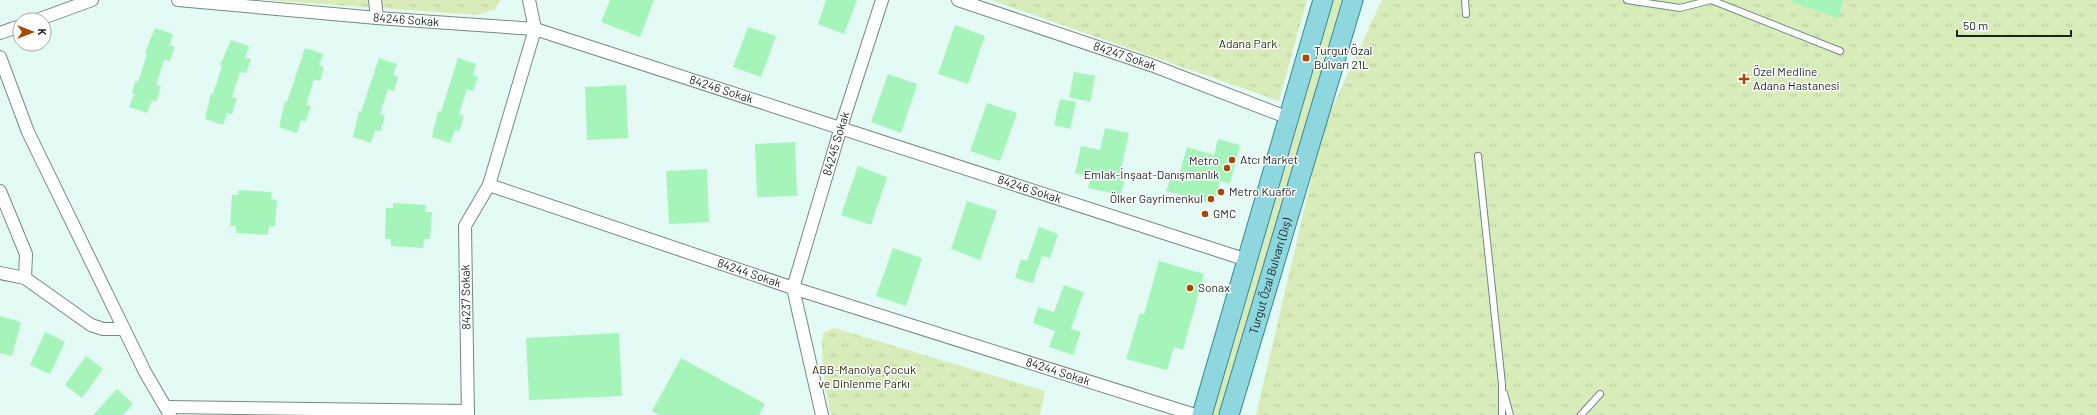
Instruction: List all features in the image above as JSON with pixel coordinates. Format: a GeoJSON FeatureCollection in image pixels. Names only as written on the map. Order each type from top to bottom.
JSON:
{"type":"FeatureCollection","features":[{"type":"Feature","properties":{"kind":"main road"},"geometry":{"type":"LineString","coordinates":[[1202,415],[1323,0]]}},
{"type":"Feature","properties":{"kind":"main road","name":"Turgut Özal Bulvarı (Dış)"},"geometry":{"type":"LineString","coordinates":[[1230,415],[1353,0]]}},
{"type":"Feature","properties":{"kind":"street"},"geometry":{"type":"LineString","coordinates":[[52,15],[92,0]]}},
{"type":"Feature","properties":{"kind":"street","name":"84246 Sokak"},"geometry":{"type":"LineString","coordinates":[[178,0],[377,18],[535,30],[841,127],[1247,260]]}},
{"type":"Feature","properties":{"kind":"street"},"geometry":{"type":"LineString","coordinates":[[375,0],[377,18]]}},
{"type":"Feature","properties":{"kind":"street"},"geometry":{"type":"LineString","coordinates":[[489,185],[535,30],[529,0]]}},
{"type":"Feature","properties":{"kind":"street","name":"84245 Sokak"},"geometry":{"type":"LineString","coordinates":[[793,288],[841,127],[882,0]]}},
{"type":"Feature","properties":{"kind":"street","name":"84247 Sokak"},"geometry":{"type":"LineString","coordinates":[[958,0],[1152,65],[1289,118]]}},
{"type":"Feature","properties":{"kind":"street"},"geometry":{"type":"LineString","coordinates":[[0,34],[12,29]]}},
{"type":"Feature","properties":{"kind":"street"},"geometry":{"type":"LineString","coordinates":[[0,57],[28,132],[145,372],[168,411],[468,413]]}},
{"type":"Feature","properties":{"kind":"street","name":"84244 Sokak"},"geometry":{"type":"LineString","coordinates":[[489,185],[793,288],[1195,415]]}},
{"type":"Feature","properties":{"kind":"street","name":"84237 Sokak"},"geometry":{"type":"LineString","coordinates":[[468,413],[465,226],[489,185]]}},
{"type":"Feature","properties":{"kind":"street"},"geometry":{"type":"LineString","coordinates":[[0,191],[26,254],[25,278]]}},
{"type":"Feature","properties":{"kind":"street"},"geometry":{"type":"LineString","coordinates":[[0,273],[25,278],[91,325],[103,329],[124,329]]}},
{"type":"Feature","properties":{"kind":"street"},"geometry":{"type":"LineString","coordinates":[[793,288],[822,415]]}},
{"type":"Feature","properties":{"kind":"lane"},"geometry":{"type":"LineString","coordinates":[[1465,0],[1466,14]]}},
{"type":"Feature","properties":{"kind":"lane"},"geometry":{"type":"LineString","coordinates":[[1626,0],[1680,8],[1711,0],[1840,51]]}},
{"type":"Feature","properties":{"kind":"lane"},"geometry":{"type":"LineString","coordinates":[[1478,156],[1502,384],[1502,415]]}},
{"type":"Feature","properties":{"kind":"lane"},"geometry":{"type":"LineString","coordinates":[[1502,384],[1510,415]]}},
{"type":"Feature","properties":{"kind":"lane"},"geometry":{"type":"LineString","coordinates":[[1581,415],[1600,394]]}},
{"type":"Feature","properties":{"kind":"green space"},"geometry":{"type":"Polygon","coordinates":[[[266,0],[501,0],[495,9],[478,15],[266,0]]]}},
{"type":"Feature","properties":{"kind":"green space","name":"Adana Park"},"geometry":{"type":"Polygon","coordinates":[[[991,0],[1307,0],[1279,101],[991,0]]]}},
{"type":"Feature","properties":{"kind":"green space"},"geometry":{"type":"Polygon","coordinates":[[[1334,0],[1342,0],[1219,415],[1213,415],[1334,0]]]}},
{"type":"Feature","properties":{"kind":"green space"},"geometry":{"type":"Polygon","coordinates":[[[1382,0],[2097,0],[2097,415],[1256,415],[1324,125],[1382,0]]]}},
{"type":"Feature","properties":{"kind":"green space","name":"ABB-Manolya Çocuk ve Dinlenme Parkı"},"geometry":{"type":"Polygon","coordinates":[[[834,328],[1045,391],[1040,415],[831,415],[824,374],[822,343],[823,333],[834,328]]]}},
{"type":"Feature","properties":{"kind":"building"},"geometry":{"type":"Polygon","coordinates":[[[610,0],[654,0],[640,37],[601,22],[610,0]]]}},
{"type":"Feature","properties":{"kind":"building"},"geometry":{"type":"Polygon","coordinates":[[[826,0],[857,0],[844,34],[818,24],[826,0]]]}},
{"type":"Feature","properties":{"kind":"building"},"geometry":{"type":"Polygon","coordinates":[[[1792,0],[1843,0],[1838,18],[1792,2],[1792,0]]]}},
{"type":"Feature","properties":{"kind":"building"},"geometry":{"type":"Polygon","coordinates":[[[955,25],[985,36],[968,84],[938,74],[955,25]]]}},
{"type":"Feature","properties":{"kind":"building"},"geometry":{"type":"Polygon","coordinates":[[[748,27],[776,36],[761,77],[733,67],[748,27]]]}},
{"type":"Feature","properties":{"kind":"building"},"geometry":{"type":"Polygon","coordinates":[[[155,28],[173,34],[170,45],[175,47],[170,61],[164,60],[156,85],[161,86],[156,102],[152,100],[147,113],[129,107],[134,94],[132,93],[135,81],[138,82],[147,54],[145,53],[155,28]]]}},
{"type":"Feature","properties":{"kind":"building"},"geometry":{"type":"Polygon","coordinates":[[[231,40],[249,46],[245,58],[251,59],[246,73],[240,72],[232,97],[237,98],[232,114],[227,113],[223,125],[205,119],[211,93],[213,94],[222,66],[220,65],[231,40]]]}},
{"type":"Feature","properties":{"kind":"building"},"geometry":{"type":"Polygon","coordinates":[[[305,48],[323,54],[319,65],[324,67],[320,81],[314,79],[306,105],[311,106],[305,122],[301,120],[297,133],[279,127],[285,101],[287,102],[305,48]]]}},
{"type":"Feature","properties":{"kind":"building"},"geometry":{"type":"Polygon","coordinates":[[[379,58],[397,64],[393,75],[398,77],[394,91],[388,89],[380,114],[385,116],[380,132],[375,130],[371,143],[353,137],[359,111],[361,112],[379,58]]]}},
{"type":"Feature","properties":{"kind":"building"},"geometry":{"type":"Polygon","coordinates":[[[458,58],[476,64],[473,75],[478,77],[473,91],[467,89],[459,114],[464,116],[459,132],[455,130],[450,143],[432,137],[438,111],[441,112],[458,58]]]}},
{"type":"Feature","properties":{"kind":"building"},"geometry":{"type":"Polygon","coordinates":[[[1074,72],[1095,76],[1090,102],[1069,97],[1074,72]]]}},
{"type":"Feature","properties":{"kind":"building"},"geometry":{"type":"Polygon","coordinates":[[[888,74],[917,84],[901,133],[871,122],[888,74]]]}},
{"type":"Feature","properties":{"kind":"building"},"geometry":{"type":"Polygon","coordinates":[[[626,85],[628,138],[587,140],[585,87],[626,85]]]}},
{"type":"Feature","properties":{"kind":"building"},"geometry":{"type":"Polygon","coordinates":[[[1060,99],[1076,102],[1070,129],[1054,125],[1060,99]]]}},
{"type":"Feature","properties":{"kind":"building"},"geometry":{"type":"Polygon","coordinates":[[[987,103],[1017,113],[1000,161],[970,151],[987,103]]]}},
{"type":"Feature","properties":{"kind":"building"},"geometry":{"type":"Polygon","coordinates":[[[1105,128],[1129,133],[1121,170],[1126,171],[1121,195],[1088,188],[1091,176],[1075,173],[1081,146],[1100,150],[1105,128]]]}},
{"type":"Feature","properties":{"kind":"building"},"geometry":{"type":"Polygon","coordinates":[[[1218,139],[1240,145],[1230,184],[1220,181],[1214,204],[1166,191],[1171,176],[1178,178],[1187,147],[1214,155],[1218,139]]]}},
{"type":"Feature","properties":{"kind":"building"},"geometry":{"type":"Polygon","coordinates":[[[795,142],[797,196],[757,197],[755,144],[795,142]]]}},
{"type":"Feature","properties":{"kind":"building"},"geometry":{"type":"Polygon","coordinates":[[[858,166],[887,177],[871,225],[841,215],[858,166]]]}},
{"type":"Feature","properties":{"kind":"building"},"geometry":{"type":"Polygon","coordinates":[[[707,169],[709,222],[669,224],[666,171],[707,169]]]}},
{"type":"Feature","properties":{"kind":"building"},"geometry":{"type":"Polygon","coordinates":[[[239,190],[271,192],[271,199],[277,200],[275,226],[269,226],[268,235],[236,233],[236,226],[230,226],[232,195],[238,195],[239,190]]]}},
{"type":"Feature","properties":{"kind":"building"},"geometry":{"type":"Polygon","coordinates":[[[967,201],[997,211],[980,260],[951,249],[967,201]]]}},
{"type":"Feature","properties":{"kind":"building"},"geometry":{"type":"Polygon","coordinates":[[[393,203],[426,205],[425,212],[432,212],[430,239],[424,239],[423,248],[391,246],[391,239],[385,239],[386,208],[393,208],[393,203]]]}},
{"type":"Feature","properties":{"kind":"building"},"geometry":{"type":"Polygon","coordinates":[[[1039,227],[1058,234],[1050,258],[1042,256],[1033,283],[1015,278],[1021,259],[1027,261],[1039,227]]]}},
{"type":"Feature","properties":{"kind":"building"},"geometry":{"type":"Polygon","coordinates":[[[893,248],[922,258],[906,306],[876,296],[893,248]]]}},
{"type":"Feature","properties":{"kind":"building"},"geometry":{"type":"Polygon","coordinates":[[[1159,261],[1204,274],[1183,350],[1174,347],[1167,370],[1126,359],[1140,313],[1144,314],[1159,261]]]}},
{"type":"Feature","properties":{"kind":"building"},"geometry":{"type":"Polygon","coordinates":[[[1064,285],[1084,292],[1071,329],[1081,332],[1073,355],[1049,347],[1055,331],[1033,323],[1038,307],[1054,312],[1064,285]]]}},
{"type":"Feature","properties":{"kind":"building"},"geometry":{"type":"Polygon","coordinates":[[[0,316],[21,322],[12,356],[0,353],[0,316]]]}},
{"type":"Feature","properties":{"kind":"building"},"geometry":{"type":"Polygon","coordinates":[[[45,332],[65,342],[50,374],[30,365],[45,332]]]}},
{"type":"Feature","properties":{"kind":"building"},"geometry":{"type":"Polygon","coordinates":[[[619,333],[622,396],[529,400],[526,338],[619,333]]]}},
{"type":"Feature","properties":{"kind":"building"},"geometry":{"type":"Polygon","coordinates":[[[86,356],[103,369],[82,398],[65,385],[86,356]]]}},
{"type":"Feature","properties":{"kind":"building"},"geometry":{"type":"Polygon","coordinates":[[[681,358],[765,404],[759,415],[659,415],[652,411],[681,358]]]}},
{"type":"Feature","properties":{"kind":"building"},"geometry":{"type":"Polygon","coordinates":[[[117,389],[133,404],[123,415],[93,415],[117,389]]]}},
{"type":"Feature","properties":{"kind":"place","name":"Turgut Özal Bulvarı 21L"},"geometry":{"type":"Point","coordinates":[1306,58]}},
{"type":"Feature","properties":{"kind":"place","name":"Özel Medline Adana Hastanesi"},"geometry":{"type":"Point","coordinates":[1744,79]}},
{"type":"Feature","properties":{"kind":"place","name":"Atcı Market"},"geometry":{"type":"Point","coordinates":[1232,160]}},
{"type":"Feature","properties":{"kind":"place","name":"Metro Emlak-İnşaat-Danışmanlık"},"geometry":{"type":"Point","coordinates":[1227,168]}},
{"type":"Feature","properties":{"kind":"place","name":"Metro Kuaför"},"geometry":{"type":"Point","coordinates":[1221,192]}},
{"type":"Feature","properties":{"kind":"place","name":"Ölker Gayrimenkul"},"geometry":{"type":"Point","coordinates":[1211,199]}},
{"type":"Feature","properties":{"kind":"place","name":"GMC"},"geometry":{"type":"Point","coordinates":[1205,214]}},
{"type":"Feature","properties":{"kind":"place","name":"Sonax"},"geometry":{"type":"Point","coordinates":[1190,288]}}]}
